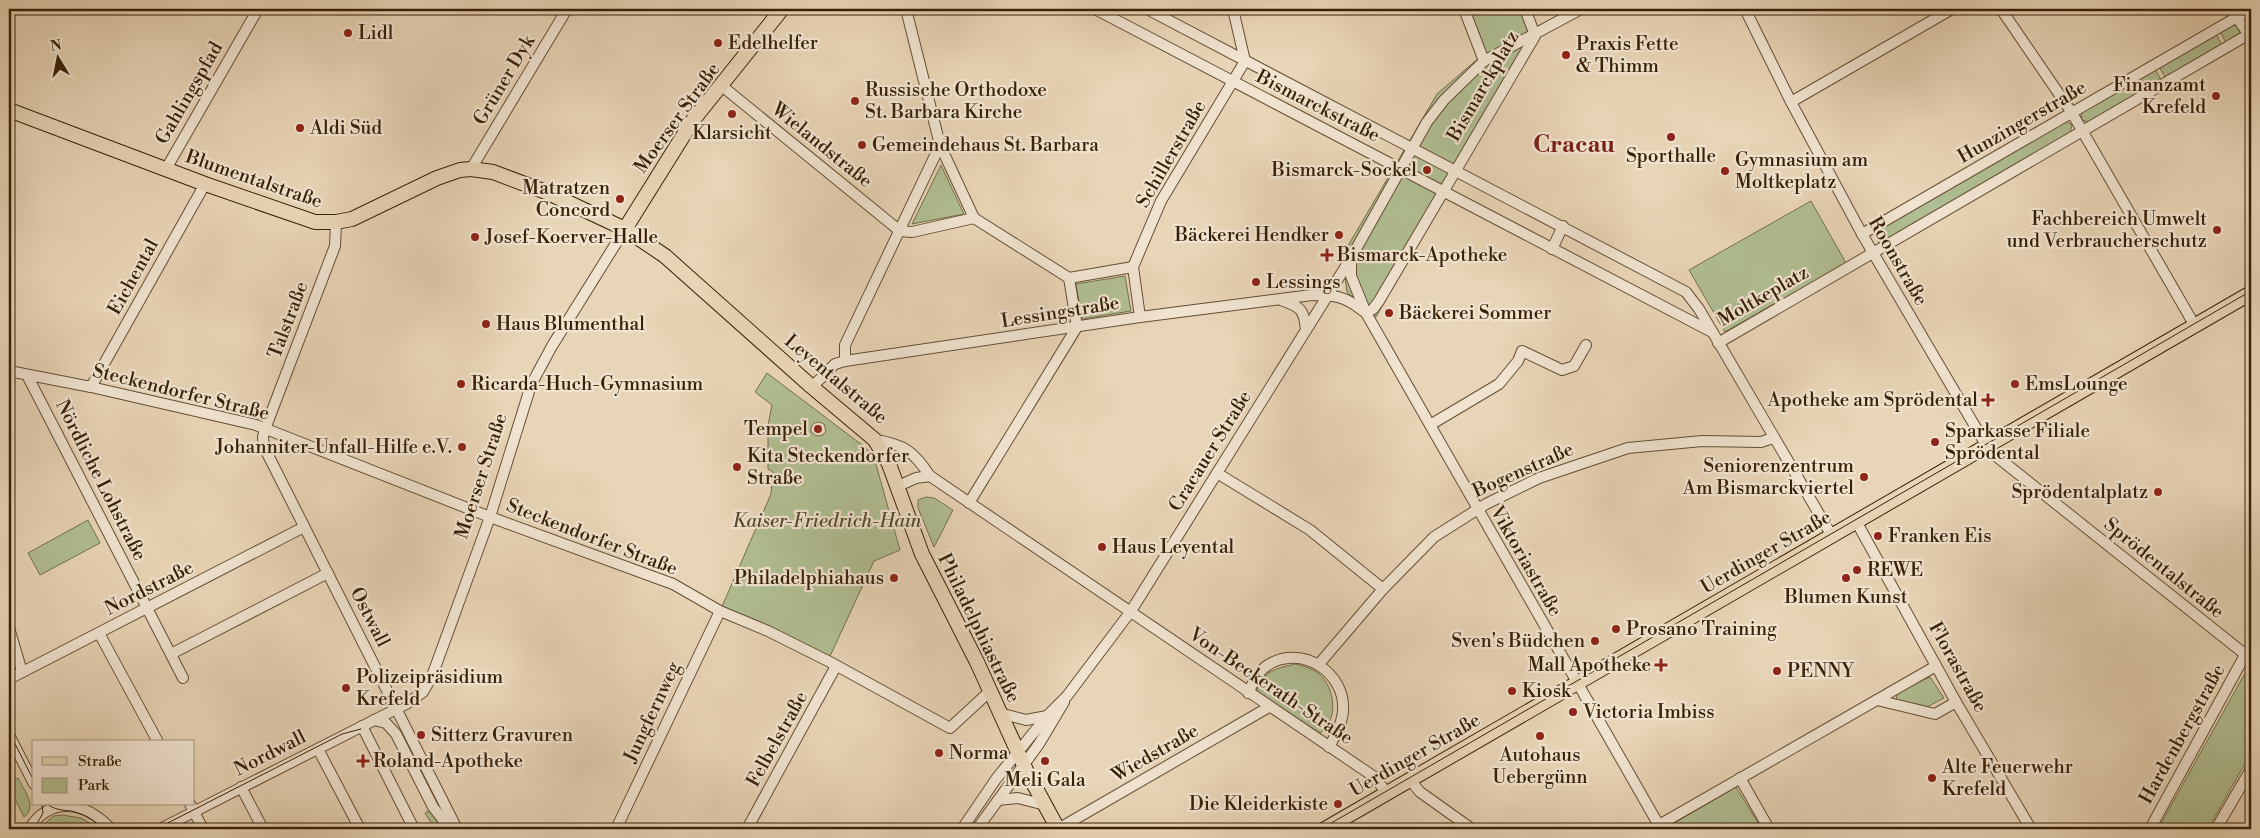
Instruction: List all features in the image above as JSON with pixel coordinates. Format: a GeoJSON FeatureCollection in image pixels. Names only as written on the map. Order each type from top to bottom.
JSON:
{"type":"FeatureCollection","features":[{"type":"Feature","properties":{"kind":"main road","name":"Moerser Straße"},"geometry":{"type":"LineString","coordinates":[[624,229],[677,143],[782,9]]}},
{"type":"Feature","properties":{"kind":"main road","name":"Blumentalstraße"},"geometry":{"type":"LineString","coordinates":[[9,110],[205,184],[315,222],[336,222],[363,215],[449,173],[471,169],[502,174],[546,192],[624,229]]}},
{"type":"Feature","properties":{"kind":"main road","name":"Leyentalstraße"},"geometry":{"type":"LineString","coordinates":[[624,229],[666,256],[812,387],[876,440]]}},
{"type":"Feature","properties":{"kind":"main road","name":"Uerdinger Straße"},"geometry":{"type":"LineString","coordinates":[[1325,829],[2251,293]]}},
{"type":"Feature","properties":{"kind":"main road","name":"Philadelphiastraße"},"geometry":{"type":"LineString","coordinates":[[876,440],[889,464],[922,554],[1021,758],[1058,829]]}},
{"type":"Feature","properties":{"kind":"street","name":"Gahlingspfad"},"geometry":{"type":"LineString","coordinates":[[166,169],[258,9]]}},
{"type":"Feature","properties":{"kind":"street","name":"Grüner Dyk"},"geometry":{"type":"LineString","coordinates":[[471,169],[567,9]]}},
{"type":"Feature","properties":{"kind":"street"},"geometry":{"type":"LineString","coordinates":[[906,9],[940,146],[974,218],[1069,278],[1133,267],[1140,317]]}},
{"type":"Feature","properties":{"kind":"street","name":"Bismarckstraße"},"geometry":{"type":"LineString","coordinates":[[1095,9],[1712,332]]}},
{"type":"Feature","properties":{"kind":"street","name":"Bismarckstraße"},"geometry":{"type":"LineString","coordinates":[[1147,9],[1454,172],[1563,226],[1665,280]]}},
{"type":"Feature","properties":{"kind":"street","name":"Bismarckstraße"},"geometry":{"type":"LineString","coordinates":[[1233,9],[1245,61]]}},
{"type":"Feature","properties":{"kind":"street"},"geometry":{"type":"LineString","coordinates":[[1464,9],[1484,61]]}},
{"type":"Feature","properties":{"kind":"street"},"geometry":{"type":"LineString","coordinates":[[1525,9],[1535,35],[1581,9]]}},
{"type":"Feature","properties":{"kind":"street","name":"Roonstraße"},"geometry":{"type":"LineString","coordinates":[[1745,9],[1791,102],[1862,234],[1986,446]]}},
{"type":"Feature","properties":{"kind":"street"},"geometry":{"type":"LineString","coordinates":[[1791,102],[1952,9]]}},
{"type":"Feature","properties":{"kind":"street"},"geometry":{"type":"LineString","coordinates":[[2001,9],[2072,113],[2194,326]]}},
{"type":"Feature","properties":{"kind":"street","name":"Hunzingerstraße"},"geometry":{"type":"LineString","coordinates":[[1862,234],[2072,113],[2234,13],[2251,9]]}},
{"type":"Feature","properties":{"kind":"street"},"geometry":{"type":"LineString","coordinates":[[2234,13],[2250,35]]}},
{"type":"Feature","properties":{"kind":"street","name":"Bismarckplatz"},"geometry":{"type":"LineString","coordinates":[[1327,295],[1351,258],[1427,122],[1444,100],[1484,61],[1535,35]]}},
{"type":"Feature","properties":{"kind":"street","name":"Bismarckplatz"},"geometry":{"type":"LineString","coordinates":[[1366,313],[1379,302],[1535,35]]}},
{"type":"Feature","properties":{"kind":"street","name":"Hunzingerstraße"},"geometry":{"type":"LineString","coordinates":[[1872,252],[2250,35]]}},
{"type":"Feature","properties":{"kind":"street","name":"Schillerstraße"},"geometry":{"type":"LineString","coordinates":[[1133,267],[1162,201],[1234,83],[1245,61]]}},
{"type":"Feature","properties":{"kind":"street","name":"Wielandstraße"},"geometry":{"type":"LineString","coordinates":[[722,86],[900,231]]}},
{"type":"Feature","properties":{"kind":"street"},"geometry":{"type":"LineString","coordinates":[[812,387],[835,364],[845,361],[845,345],[940,146]]}},
{"type":"Feature","properties":{"kind":"street","name":"Eichental"},"geometry":{"type":"LineString","coordinates":[[91,387],[205,184]]}},
{"type":"Feature","properties":{"kind":"street"},"geometry":{"type":"LineString","coordinates":[[900,231],[912,232],[974,218]]}},
{"type":"Feature","properties":{"kind":"street","name":"Talstraße"},"geometry":{"type":"LineString","coordinates":[[265,429],[335,246],[336,222]]}},
{"type":"Feature","properties":{"kind":"street"},"geometry":{"type":"LineString","coordinates":[[1552,249],[1563,226]]}},
{"type":"Feature","properties":{"kind":"street","name":"Moerser Straße"},"geometry":{"type":"LineString","coordinates":[[397,709],[420,696],[429,683],[490,517],[530,385],[624,229]]}},
{"type":"Feature","properties":{"kind":"street","name":"Moltkeplatz"},"geometry":{"type":"LineString","coordinates":[[1665,280],[1681,289],[1694,300],[1718,343],[1872,252]]}},
{"type":"Feature","properties":{"kind":"street","name":"Viktoriastraße"},"geometry":{"type":"LineString","coordinates":[[1351,258],[1351,276],[1366,313],[1476,509],[1660,827]]}},
{"type":"Feature","properties":{"kind":"street"},"geometry":{"type":"LineString","coordinates":[[969,503],[1077,327],[1069,278]]}},
{"type":"Feature","properties":{"kind":"street","name":"Viktoriastraße"},"geometry":{"type":"LineString","coordinates":[[1327,295],[1338,296],[1351,301],[1366,313]]}},
{"type":"Feature","properties":{"kind":"street","name":"Lessingstraße"},"geometry":{"type":"LineString","coordinates":[[845,361],[1140,317],[1280,299],[1327,295]]}},
{"type":"Feature","properties":{"kind":"street","name":"Cracauer Straße"},"geometry":{"type":"LineString","coordinates":[[1021,758],[1054,721],[1067,696],[1130,611],[1327,295]]}},
{"type":"Feature","properties":{"kind":"street"},"geometry":{"type":"LineString","coordinates":[[1280,299],[1297,306],[1303,311],[1306,330]]}},
{"type":"Feature","properties":{"kind":"street"},"geometry":{"type":"LineString","coordinates":[[1718,343],[1832,536]]}},
{"type":"Feature","properties":{"kind":"street"},"geometry":{"type":"LineString","coordinates":[[1430,425],[1499,384],[1518,361],[1522,351],[1562,370],[1574,366],[1586,345]]}},
{"type":"Feature","properties":{"kind":"street","name":"Steckendorfer Straße"},"geometry":{"type":"LineString","coordinates":[[9,371],[91,387],[256,425],[490,517],[673,584],[720,610],[768,631],[836,666],[950,728],[989,692]]}},
{"type":"Feature","properties":{"kind":"street","name":"Nördliche Lohstraße"},"geometry":{"type":"LineString","coordinates":[[27,375],[183,678]]}},
{"type":"Feature","properties":{"kind":"street","name":"Ostwall"},"geometry":{"type":"LineString","coordinates":[[265,429],[263,437],[264,447],[457,829]]}},
{"type":"Feature","properties":{"kind":"street","name":"Bogenstraße"},"geometry":{"type":"LineString","coordinates":[[1318,664],[1383,589],[1434,537],[1476,509],[1539,478],[1628,448],[1702,441],[1762,442],[1773,438]]}},
{"type":"Feature","properties":{"kind":"street","name":"Leyentalstraße"},"geometry":{"type":"LineString","coordinates":[[876,440],[896,443],[917,458],[930,476],[1130,611]]}},
{"type":"Feature","properties":{"kind":"street","name":"Sprödentalstraße"},"geometry":{"type":"LineString","coordinates":[[1986,446],[2248,657]]}},
{"type":"Feature","properties":{"kind":"street"},"geometry":{"type":"LineString","coordinates":[[1217,473],[1310,530],[1383,589]]}},
{"type":"Feature","properties":{"kind":"street"},"geometry":{"type":"LineString","coordinates":[[896,487],[916,478],[930,476]]}},
{"type":"Feature","properties":{"kind":"street","name":"Florastraße"},"geometry":{"type":"LineString","coordinates":[[1856,521],[1956,702],[2031,829]]}},
{"type":"Feature","properties":{"kind":"street","name":"Nordstraße"},"geometry":{"type":"LineString","coordinates":[[9,679],[304,527]]}},
{"type":"Feature","properties":{"kind":"street"},"geometry":{"type":"LineString","coordinates":[[171,654],[328,573]]}},
{"type":"Feature","properties":{"kind":"street","name":"Jungfernweg"},"geometry":{"type":"LineString","coordinates":[[616,829],[720,610]]}},
{"type":"Feature","properties":{"kind":"street","name":"Von-Beckerath-Straße"},"geometry":{"type":"LineString","coordinates":[[1130,611],[1248,693],[1373,776],[1388,794]]}},
{"type":"Feature","properties":{"kind":"street"},"geometry":{"type":"LineString","coordinates":[[9,628],[22,672]]}},
{"type":"Feature","properties":{"kind":"street"},"geometry":{"type":"LineString","coordinates":[[99,633],[157,740]]}},
{"type":"Feature","properties":{"kind":"street"},"geometry":{"type":"LineString","coordinates":[[1248,693],[1257,676],[1267,665],[1285,657],[1304,658],[1318,664],[1334,680],[1343,710],[1339,727],[1330,747]]}},
{"type":"Feature","properties":{"kind":"street","name":"Hardenbergstraße"},"geometry":{"type":"LineString","coordinates":[[2150,829],[2248,657]]}},
{"type":"Feature","properties":{"kind":"street","name":"Felbelstraße"},"geometry":{"type":"LineString","coordinates":[[747,829],[836,666]]}},
{"type":"Feature","properties":{"kind":"street"},"geometry":{"type":"LineString","coordinates":[[1660,827],[1740,778],[1936,666]]}},
{"type":"Feature","properties":{"kind":"street","name":"Cracauer Straße"},"geometry":{"type":"LineString","coordinates":[[1021,758],[1046,716],[1067,696]]}},
{"type":"Feature","properties":{"kind":"street"},"geometry":{"type":"LineString","coordinates":[[1877,700],[1935,714],[1956,702]]}},
{"type":"Feature","properties":{"kind":"street","name":"Wiedstraße"},"geometry":{"type":"LineString","coordinates":[[1058,829],[1269,707]]}},
{"type":"Feature","properties":{"kind":"street","name":"Nordwall"},"geometry":{"type":"LineString","coordinates":[[160,829],[192,808],[241,787],[397,709]]}},
{"type":"Feature","properties":{"kind":"street"},"geometry":{"type":"LineString","coordinates":[[999,713],[1026,720],[1046,716]]}},
{"type":"Feature","properties":{"kind":"street"},"geometry":{"type":"LineString","coordinates":[[374,720],[386,723],[396,734],[433,807],[450,829]]}},
{"type":"Feature","properties":{"kind":"street"},"geometry":{"type":"LineString","coordinates":[[362,726],[414,829]]}},
{"type":"Feature","properties":{"kind":"street"},"geometry":{"type":"LineString","coordinates":[[9,736],[32,780]]}},
{"type":"Feature","properties":{"kind":"street"},"geometry":{"type":"LineString","coordinates":[[318,748],[360,829]]}},
{"type":"Feature","properties":{"kind":"street"},"geometry":{"type":"LineString","coordinates":[[977,829],[998,800],[1021,758]]}},
{"type":"Feature","properties":{"kind":"street"},"geometry":{"type":"LineString","coordinates":[[962,829],[981,799],[1021,758]]}},
{"type":"Feature","properties":{"kind":"street"},"geometry":{"type":"LineString","coordinates":[[2216,829],[2251,769]]}},
{"type":"Feature","properties":{"kind":"street"},"geometry":{"type":"LineString","coordinates":[[1740,778],[1769,829]]}},
{"type":"Feature","properties":{"kind":"street"},"geometry":{"type":"LineString","coordinates":[[1410,780],[1420,792],[1472,829]]}},
{"type":"Feature","properties":{"kind":"street"},"geometry":{"type":"LineString","coordinates":[[241,787],[262,829]]}},
{"type":"Feature","properties":{"kind":"street"},"geometry":{"type":"LineString","coordinates":[[998,800],[1018,798],[1045,805]]}},
{"type":"Feature","properties":{"kind":"street"},"geometry":{"type":"LineString","coordinates":[[22,829],[28,829],[45,807],[64,806]]}},
{"type":"Feature","properties":{"kind":"street"},"geometry":{"type":"LineString","coordinates":[[77,806],[96,817],[111,829]]}},
{"type":"Feature","properties":{"kind":"street"},"geometry":{"type":"LineString","coordinates":[[192,808],[203,829]]}},
{"type":"Feature","properties":{"kind":"green space"},"geometry":{"type":"Polygon","coordinates":[[[1461,9],[1520,9],[1537,41],[1376,317],[1347,292],[1342,256],[1437,94],[1481,56],[1461,9]]]}},
{"type":"Feature","properties":{"kind":"green space"},"geometry":{"type":"Polygon","coordinates":[[[2236,24],[2240,33],[2226,43],[2220,31],[2236,24]]]}},
{"type":"Feature","properties":{"kind":"green space"},"geometry":{"type":"Polygon","coordinates":[[[2216,34],[2222,45],[2166,78],[2159,67],[2216,34]]]}},
{"type":"Feature","properties":{"kind":"green space"},"geometry":{"type":"Polygon","coordinates":[[[2155,69],[2161,80],[2089,122],[2082,120],[2081,113],[2155,69]]]}},
{"type":"Feature","properties":{"kind":"green space"},"geometry":{"type":"Polygon","coordinates":[[[2066,121],[2072,125],[2070,133],[1879,243],[1873,232],[2066,121]]]}},
{"type":"Feature","properties":{"kind":"green space"},"geometry":{"type":"Polygon","coordinates":[[[941,165],[964,214],[912,224],[941,165]]]}},
{"type":"Feature","properties":{"kind":"green space"},"geometry":{"type":"Polygon","coordinates":[[[1811,201],[1846,263],[1725,332],[1689,270],[1811,201]]]}},
{"type":"Feature","properties":{"kind":"green space"},"geometry":{"type":"Polygon","coordinates":[[[1125,276],[1131,311],[1082,319],[1076,284],[1125,276]]]}},
{"type":"Feature","properties":{"kind":"green space","name":"Kaiser-Friedrich-Hain"},"geometry":{"type":"Polygon","coordinates":[[[767,373],[866,448],[875,461],[900,550],[874,561],[826,665],[720,611],[771,494],[773,472],[768,469],[768,425],[772,405],[755,392],[767,373]],[[814,423],[811,427],[811,432],[817,436],[823,435],[826,431],[824,424],[814,423]]]}},
{"type":"Feature","properties":{"kind":"green space"},"geometry":{"type":"Polygon","coordinates":[[[926,497],[934,498],[953,510],[934,547],[918,508],[918,500],[926,497]]]}},
{"type":"Feature","properties":{"kind":"green space"},"geometry":{"type":"Polygon","coordinates":[[[88,520],[100,543],[40,575],[28,553],[88,520]]]}},
{"type":"Feature","properties":{"kind":"green space"},"geometry":{"type":"Polygon","coordinates":[[[1296,664],[1315,671],[1322,677],[1331,692],[1332,711],[1330,720],[1320,733],[1260,694],[1257,689],[1263,678],[1268,674],[1278,668],[1296,664]]]}},
{"type":"Feature","properties":{"kind":"green space"},"geometry":{"type":"Polygon","coordinates":[[[2244,675],[2251,681],[2251,753],[2208,829],[2158,829],[2244,675]]]}},
{"type":"Feature","properties":{"kind":"green space"},"geometry":{"type":"Polygon","coordinates":[[[1930,677],[1944,698],[1925,708],[1896,701],[1897,692],[1930,677]]]}},
{"type":"Feature","properties":{"kind":"green space"},"geometry":{"type":"Polygon","coordinates":[[[18,778],[30,803],[28,813],[24,817],[9,787],[9,783],[18,778]]]}},
{"type":"Feature","properties":{"kind":"green space"},"geometry":{"type":"Polygon","coordinates":[[[1736,787],[1762,829],[1669,828],[1675,820],[1676,822],[1736,787]]]}},
{"type":"Feature","properties":{"kind":"green space"},"geometry":{"type":"Polygon","coordinates":[[[431,810],[445,829],[435,829],[425,813],[431,810]]]}},
{"type":"Feature","properties":{"kind":"green space"},"geometry":{"type":"Polygon","coordinates":[[[62,815],[81,818],[100,829],[39,829],[53,816],[62,815]]]}},
{"type":"Feature","properties":{"kind":"tram line"},"geometry":{"type":"LineString","coordinates":[[1321,829],[2251,291]]}},
{"type":"Feature","properties":{"kind":"tram line"},"geometry":{"type":"LineString","coordinates":[[156,829],[342,734],[361,729]]}},
{"type":"Feature","properties":{"kind":"tram line"},"geometry":{"type":"LineString","coordinates":[[9,732],[32,777]]}},
{"type":"Feature","properties":{"kind":"tram line"},"geometry":{"type":"LineString","coordinates":[[34,829],[43,813],[42,806]]}},
{"type":"Feature","properties":{"kind":"tram line"},"geometry":{"type":"LineString","coordinates":[[50,806],[84,816],[103,829]]}},
{"type":"Feature","properties":{"kind":"place","name":"Lidl"},"geometry":{"type":"Point","coordinates":[348,33]}},
{"type":"Feature","properties":{"kind":"place","name":"Edelhelfer"},"geometry":{"type":"Point","coordinates":[718,43]}},
{"type":"Feature","properties":{"kind":"place","name":"Praxis Fette & Thimm"},"geometry":{"type":"Point","coordinates":[1566,55]}},
{"type":"Feature","properties":{"kind":"place","name":"Finanzamt Krefeld"},"geometry":{"type":"Point","coordinates":[2216,96]}},
{"type":"Feature","properties":{"kind":"place","name":"Russische Orthodoxe St. Barbara Kirche"},"geometry":{"type":"Point","coordinates":[855,101]}},
{"type":"Feature","properties":{"kind":"place","name":"Klarsicht"},"geometry":{"type":"Point","coordinates":[732,114]}},
{"type":"Feature","properties":{"kind":"place","name":"Aldi Süd"},"geometry":{"type":"Point","coordinates":[300,128]}},
{"type":"Feature","properties":{"kind":"place","name":"Sporthalle"},"geometry":{"type":"Point","coordinates":[1671,137]}},
{"type":"Feature","properties":{"kind":"place","name":"Gemeindehaus St. Barbara"},"geometry":{"type":"Point","coordinates":[862,145]}},
{"type":"Feature","properties":{"kind":"place","name":"Bismarck-Sockel"},"geometry":{"type":"Point","coordinates":[1427,170]}},
{"type":"Feature","properties":{"kind":"place","name":"Gymnasium am Moltkeplatz"},"geometry":{"type":"Point","coordinates":[1725,171]}},
{"type":"Feature","properties":{"kind":"place","name":"Matratzen Concord"},"geometry":{"type":"Point","coordinates":[620,199]}},
{"type":"Feature","properties":{"kind":"place","name":"Fachbereich Umwelt und Verbraucherschutz"},"geometry":{"type":"Point","coordinates":[2217,230]}},
{"type":"Feature","properties":{"kind":"place","name":"Bäckerei Hendker"},"geometry":{"type":"Point","coordinates":[1339,235]}},
{"type":"Feature","properties":{"kind":"place","name":"Josef-Koerver-Halle"},"geometry":{"type":"Point","coordinates":[475,237]}},
{"type":"Feature","properties":{"kind":"place","name":"Bismarck-Apotheke"},"geometry":{"type":"Point","coordinates":[1327,255]}},
{"type":"Feature","properties":{"kind":"place","name":"Lessings"},"geometry":{"type":"Point","coordinates":[1256,282]}},
{"type":"Feature","properties":{"kind":"place","name":"Bäckerei Sommer"},"geometry":{"type":"Point","coordinates":[1389,313]}},
{"type":"Feature","properties":{"kind":"place","name":"Haus Blumenthal"},"geometry":{"type":"Point","coordinates":[486,324]}},
{"type":"Feature","properties":{"kind":"place","name":"Ricarda-Huch-Gymnasium"},"geometry":{"type":"Point","coordinates":[461,384]}},
{"type":"Feature","properties":{"kind":"place","name":"EmsLounge"},"geometry":{"type":"Point","coordinates":[2015,384]}},
{"type":"Feature","properties":{"kind":"place","name":"Apotheke am Sprödental"},"geometry":{"type":"Point","coordinates":[1988,400]}},
{"type":"Feature","properties":{"kind":"place","name":"Tempel"},"geometry":{"type":"Point","coordinates":[818,429]}},
{"type":"Feature","properties":{"kind":"place","name":"Sparkasse Filiale Sprödental"},"geometry":{"type":"Point","coordinates":[1935,442]}},
{"type":"Feature","properties":{"kind":"place","name":"Johanniter-Unfall-Hilfe e.V."},"geometry":{"type":"Point","coordinates":[462,447]}},
{"type":"Feature","properties":{"kind":"place","name":"Kita Steckendorfer Straße"},"geometry":{"type":"Point","coordinates":[737,467]}},
{"type":"Feature","properties":{"kind":"place","name":"Seniorenzentrum Am Bismarckviertel"},"geometry":{"type":"Point","coordinates":[1864,477]}},
{"type":"Feature","properties":{"kind":"place","name":"Sprödentalplatz"},"geometry":{"type":"Point","coordinates":[2158,492]}},
{"type":"Feature","properties":{"kind":"place","name":"Franken Eis"},"geometry":{"type":"Point","coordinates":[1878,536]}},
{"type":"Feature","properties":{"kind":"place","name":"Haus Leyental"},"geometry":{"type":"Point","coordinates":[1102,547]}},
{"type":"Feature","properties":{"kind":"place","name":"REWE"},"geometry":{"type":"Point","coordinates":[1857,570]}},
{"type":"Feature","properties":{"kind":"place","name":"Philadelphiahaus"},"geometry":{"type":"Point","coordinates":[894,578]}},
{"type":"Feature","properties":{"kind":"place","name":"Blumen Kunst"},"geometry":{"type":"Point","coordinates":[1846,578]}},
{"type":"Feature","properties":{"kind":"place","name":"Prosano Training"},"geometry":{"type":"Point","coordinates":[1616,629]}},
{"type":"Feature","properties":{"kind":"place","name":"Sven's Büdchen"},"geometry":{"type":"Point","coordinates":[1595,641]}},
{"type":"Feature","properties":{"kind":"place","name":"Mall Apotheke"},"geometry":{"type":"Point","coordinates":[1661,665]}},
{"type":"Feature","properties":{"kind":"place","name":"PENNY"},"geometry":{"type":"Point","coordinates":[1777,671]}},
{"type":"Feature","properties":{"kind":"place","name":"Polizeipräsidium Krefeld"},"geometry":{"type":"Point","coordinates":[346,688]}},
{"type":"Feature","properties":{"kind":"place","name":"Kiosk"},"geometry":{"type":"Point","coordinates":[1512,691]}},
{"type":"Feature","properties":{"kind":"place","name":"Victoria Imbiss"},"geometry":{"type":"Point","coordinates":[1573,712]}},
{"type":"Feature","properties":{"kind":"place","name":"Sitterz Gravuren"},"geometry":{"type":"Point","coordinates":[421,735]}},
{"type":"Feature","properties":{"kind":"place","name":"Autohaus Uebergünn"},"geometry":{"type":"Point","coordinates":[1540,736]}},
{"type":"Feature","properties":{"kind":"place","name":"Norma"},"geometry":{"type":"Point","coordinates":[939,753]}},
{"type":"Feature","properties":{"kind":"place","name":"Roland-Apotheke"},"geometry":{"type":"Point","coordinates":[363,761]}},
{"type":"Feature","properties":{"kind":"place","name":"Meli Gala"},"geometry":{"type":"Point","coordinates":[1045,761]}},
{"type":"Feature","properties":{"kind":"place","name":"Alte Feuerwehr Krefeld"},"geometry":{"type":"Point","coordinates":[1932,778]}},
{"type":"Feature","properties":{"kind":"place","name":"Die Kleiderkiste"},"geometry":{"type":"Point","coordinates":[1338,804]}},
{"type":"Feature","properties":{"kind":"district","name":"Cracau"},"geometry":{"type":"Point","coordinates":[1574,145]}}]}
